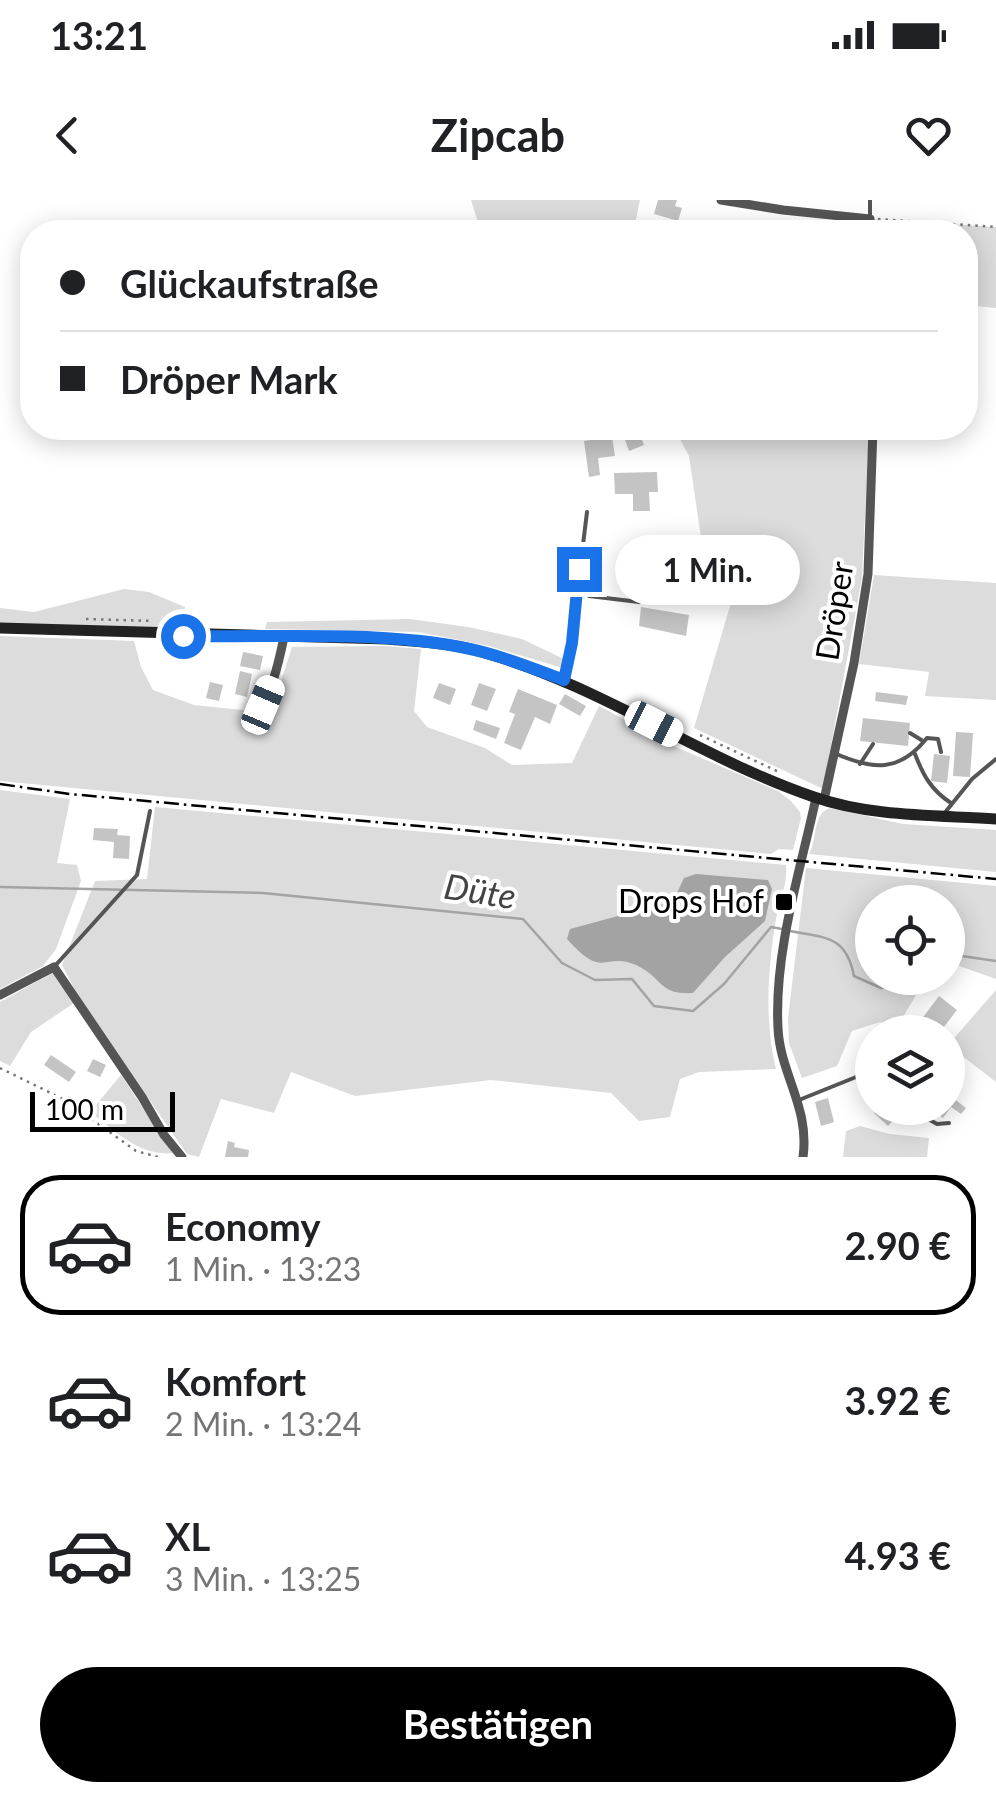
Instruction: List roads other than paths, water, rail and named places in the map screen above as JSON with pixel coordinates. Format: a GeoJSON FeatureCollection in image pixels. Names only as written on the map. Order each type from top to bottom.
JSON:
{"type":"FeatureCollection","features":[{"type":"Feature","properties":{"kind":"main road"},"geometry":{"type":"LineString","coordinates":[[0,628],[387,639],[484,652],[564,680],[724,760],[819,799],[875,810],[996,820]]}},
{"type":"Feature","properties":{"kind":"street"},"geometry":{"type":"LineString","coordinates":[[721,200],[870,218]]}},
{"type":"Feature","properties":{"kind":"street","name":"Dröper"},"geometry":{"type":"LineString","coordinates":[[803,1157],[800,1100],[778,1033],[786,937],[854,663],[868,574],[873,440]]}},
{"type":"Feature","properties":{"kind":"street"},"geometry":{"type":"LineString","coordinates":[[253,718],[276,675],[284,638]]}},
{"type":"Feature","properties":{"kind":"street"},"geometry":{"type":"LineString","coordinates":[[0,995],[54,968],[182,1157]]}},
{"type":"Feature","properties":{"kind":"lane"},"geometry":{"type":"LineString","coordinates":[[870,200],[870,218]]}},
{"type":"Feature","properties":{"kind":"lane"},"geometry":{"type":"LineString","coordinates":[[564,680],[588,512]]}},
{"type":"Feature","properties":{"kind":"lane"},"geometry":{"type":"LineString","coordinates":[[577,589],[589,596],[639,602]]}},
{"type":"Feature","properties":{"kind":"lane"},"geometry":{"type":"LineString","coordinates":[[910,733],[924,742]]}},
{"type":"Feature","properties":{"kind":"lane"},"geometry":{"type":"LineString","coordinates":[[834,753],[860,764],[889,764],[915,754],[927,738],[938,739],[941,752]]}},
{"type":"Feature","properties":{"kind":"lane"},"geometry":{"type":"LineString","coordinates":[[860,764],[873,744]]}},
{"type":"Feature","properties":{"kind":"lane"},"geometry":{"type":"LineString","coordinates":[[915,754],[923,776],[950,803]]}},
{"type":"Feature","properties":{"kind":"lane"},"geometry":{"type":"LineString","coordinates":[[943,815],[950,803],[996,759]]}},
{"type":"Feature","properties":{"kind":"lane"},"geometry":{"type":"LineString","coordinates":[[54,968],[137,876],[150,812]]}},
{"type":"Feature","properties":{"kind":"lane"},"geometry":{"type":"LineString","coordinates":[[800,1100],[855,1078]]}},
{"type":"Feature","properties":{"kind":"waterway","name":"Düte"},"geometry":{"type":"LineString","coordinates":[[0,887],[263,893],[523,919],[562,963],[595,980],[632,979],[654,1006],[693,1011],[724,984],[771,927],[782,929]]}},
{"type":"Feature","properties":{"kind":"waterway","name":"Düte"},"geometry":{"type":"LineString","coordinates":[[790,931],[832,941],[846,953],[855,976]]}},
{"type":"Feature","properties":{"kind":"waterway","name":"Düte"},"geometry":{"type":"LineString","coordinates":[[965,956],[996,961]]}},
{"type":"Feature","properties":{"kind":"railway"},"geometry":{"type":"LineString","coordinates":[[0,784],[70,794],[996,879]]}},
{"type":"Feature","properties":{"kind":"place","name":"Drops Hof"},"geometry":{"type":"Point","coordinates":[784,902]}}]}
